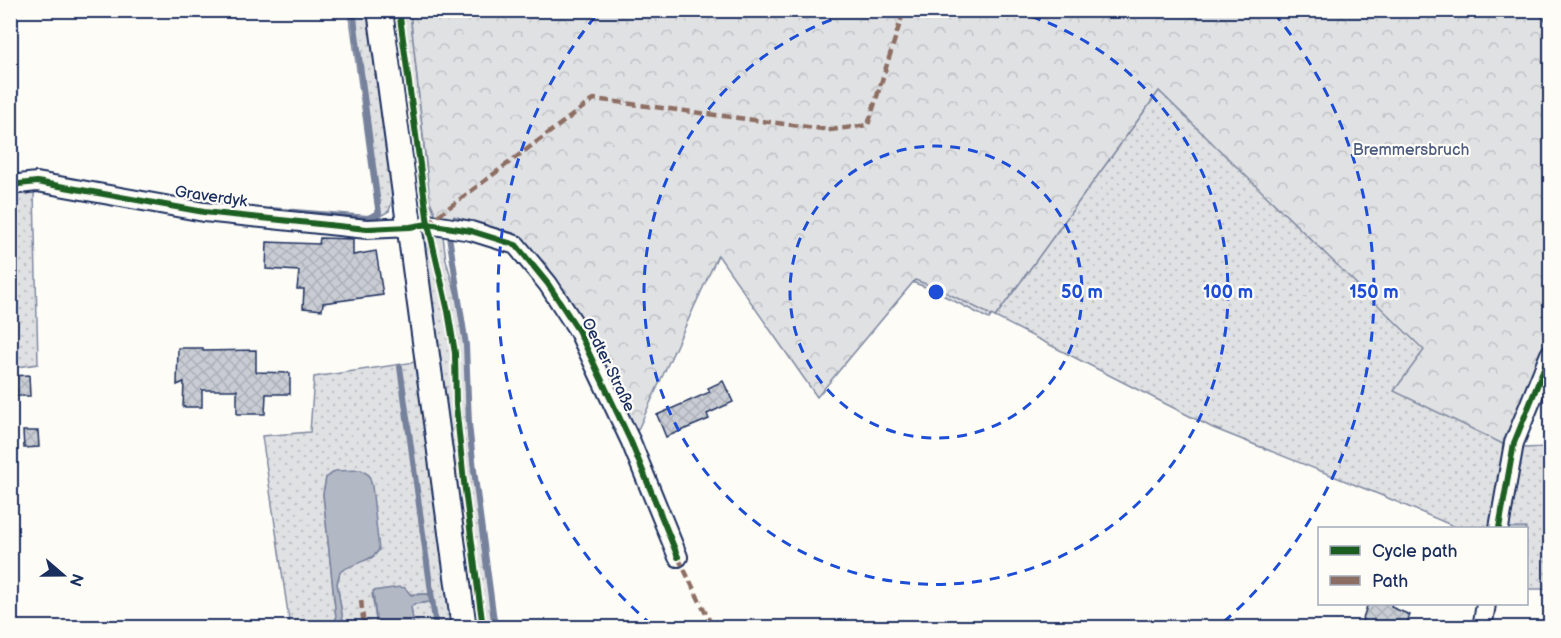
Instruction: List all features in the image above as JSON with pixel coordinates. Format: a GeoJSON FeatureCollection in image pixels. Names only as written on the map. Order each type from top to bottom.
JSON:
{"type":"FeatureCollection","features":[{"type":"Feature","properties":{"kind":"main road"},"geometry":{"type":"LineString","coordinates":[[380,10],[419,225],[464,627]]}},
{"type":"Feature","properties":{"kind":"street","name":"Graverdyk"},"geometry":{"type":"LineString","coordinates":[[10,185],[38,182],[204,212],[356,228],[419,225]]}},
{"type":"Feature","properties":{"kind":"street","name":"Oedter Straße"},"geometry":{"type":"LineString","coordinates":[[419,225],[471,231],[516,245],[548,284],[578,330],[631,442],[678,557]]}},
{"type":"Feature","properties":{"kind":"street"},"geometry":{"type":"LineString","coordinates":[[1499,527],[1514,443],[1551,354]]}},
{"type":"Feature","properties":{"kind":"street"},"geometry":{"type":"LineString","coordinates":[[1482,627],[1486,605]]}},
{"type":"Feature","properties":{"kind":"green space"},"geometry":{"type":"Polygon","coordinates":[[[349,11],[367,11],[393,198],[389,211],[377,218],[349,11]]]}},
{"type":"Feature","properties":{"kind":"green space"},"geometry":{"type":"Polygon","coordinates":[[[390,11],[410,11],[430,201],[436,215],[424,212],[415,195],[390,11]]]}},
{"type":"Feature","properties":{"kind":"green space","name":"Bremmersbruch"},"geometry":{"type":"Polygon","coordinates":[[[410,11],[1550,11],[1550,332],[1505,445],[1394,391],[1424,350],[1159,91],[995,317],[937,288],[915,280],[817,397],[718,255],[635,436],[586,333],[547,265],[513,233],[454,216],[443,231],[430,201],[410,11]]]}},
{"type":"Feature","properties":{"kind":"green space","name":"Bremmersbruch"},"geometry":{"type":"Polygon","coordinates":[[[1550,11],[1501,443],[1505,445],[1491,527],[1456,527],[1213,428],[995,317],[1156,95],[1153,92],[989,319],[931,289],[909,281],[770,130],[1550,11]]]}},
{"type":"Feature","properties":{"kind":"green space"},"geometry":{"type":"Polygon","coordinates":[[[34,191],[38,364],[11,368],[10,193],[34,191]]]}},
{"type":"Feature","properties":{"kind":"green space"},"geometry":{"type":"Polygon","coordinates":[[[443,236],[446,260],[458,302],[465,348],[468,438],[494,627],[472,627],[420,240],[426,237],[443,236]]]}},
{"type":"Feature","properties":{"kind":"green space"},"geometry":{"type":"Polygon","coordinates":[[[415,362],[451,627],[414,627],[411,607],[414,604],[429,602],[428,594],[372,594],[377,627],[344,627],[337,583],[340,572],[349,565],[374,557],[326,478],[323,494],[337,627],[290,627],[262,436],[310,432],[314,377],[415,362]]]}},
{"type":"Feature","properties":{"kind":"green space"},"geometry":{"type":"Polygon","coordinates":[[[1550,447],[1550,589],[1528,589],[1528,527],[1509,527],[1523,448],[1550,447]]]}},
{"type":"Feature","properties":{"kind":"shaded area"},"geometry":{"type":"Polygon","coordinates":[[[361,470],[369,475],[372,486],[379,550],[371,557],[340,572],[337,583],[344,627],[337,627],[323,494],[326,478],[335,471],[361,470]]]}},
{"type":"Feature","properties":{"kind":"shaded area"},"geometry":{"type":"Polygon","coordinates":[[[405,588],[411,595],[428,594],[430,602],[414,604],[411,607],[414,627],[377,627],[373,591],[405,588]]]}},
{"type":"Feature","properties":{"kind":"building"},"geometry":{"type":"Polygon","coordinates":[[[320,238],[353,239],[353,255],[376,251],[383,295],[323,303],[322,310],[303,308],[304,289],[297,289],[299,271],[266,269],[267,242],[319,244],[320,238]]]}},
{"type":"Feature","properties":{"kind":"building"},"geometry":{"type":"Polygon","coordinates":[[[178,348],[203,348],[203,351],[256,350],[256,372],[290,373],[290,394],[266,394],[265,414],[237,414],[237,390],[202,390],[202,407],[183,407],[184,382],[177,385],[178,348]]]}},
{"type":"Feature","properties":{"kind":"building"},"geometry":{"type":"Polygon","coordinates":[[[29,375],[30,396],[11,396],[10,376],[29,375]]]}},
{"type":"Feature","properties":{"kind":"building"},"geometry":{"type":"Polygon","coordinates":[[[723,381],[733,402],[707,414],[709,419],[666,437],[657,415],[710,392],[708,388],[723,381]]]}},
{"type":"Feature","properties":{"kind":"building"},"geometry":{"type":"Polygon","coordinates":[[[23,431],[38,431],[39,447],[24,448],[23,431]]]}},
{"type":"Feature","properties":{"kind":"building"},"geometry":{"type":"Polygon","coordinates":[[[1367,605],[1392,605],[1391,607],[1410,615],[1405,627],[1376,627],[1362,621],[1367,605]]]}},
{"type":"Feature","properties":{"kind":"waterway"},"geometry":{"type":"LineString","coordinates":[[271,210],[368,218],[379,213],[353,10]]}},
{"type":"Feature","properties":{"kind":"waterway"},"geometry":{"type":"LineString","coordinates":[[1538,10],[1550,22]]}},
{"type":"Feature","properties":{"kind":"waterway"},"geometry":{"type":"LineString","coordinates":[[449,236],[466,345],[469,424],[495,628]]}},
{"type":"Feature","properties":{"kind":"waterway"},"geometry":{"type":"LineString","coordinates":[[400,367],[436,628]]}},
{"type":"Feature","properties":{"kind":"marked path"},"geometry":{"type":"LineString","coordinates":[[427,224],[594,99],[830,130],[868,125],[904,10]]}},
{"type":"Feature","properties":{"kind":"marked path"},"geometry":{"type":"LineString","coordinates":[[678,557],[713,628]]}},
{"type":"Feature","properties":{"kind":"marked path"},"geometry":{"type":"LineString","coordinates":[[361,600],[364,628]]}},
{"type":"Feature","properties":{"kind":"cycle path"},"geometry":{"type":"LineString","coordinates":[[399,10],[428,224],[455,353],[456,405],[483,628]]}},
{"type":"Feature","properties":{"kind":"cycle path"},"geometry":{"type":"LineString","coordinates":[[10,185],[37,182],[204,212],[367,229],[428,224],[471,231],[516,245],[548,284],[578,330],[631,442],[678,557]]}},
{"type":"Feature","properties":{"kind":"cycle path"},"geometry":{"type":"LineString","coordinates":[[1499,527],[1514,443],[1550,354]]}}]}
